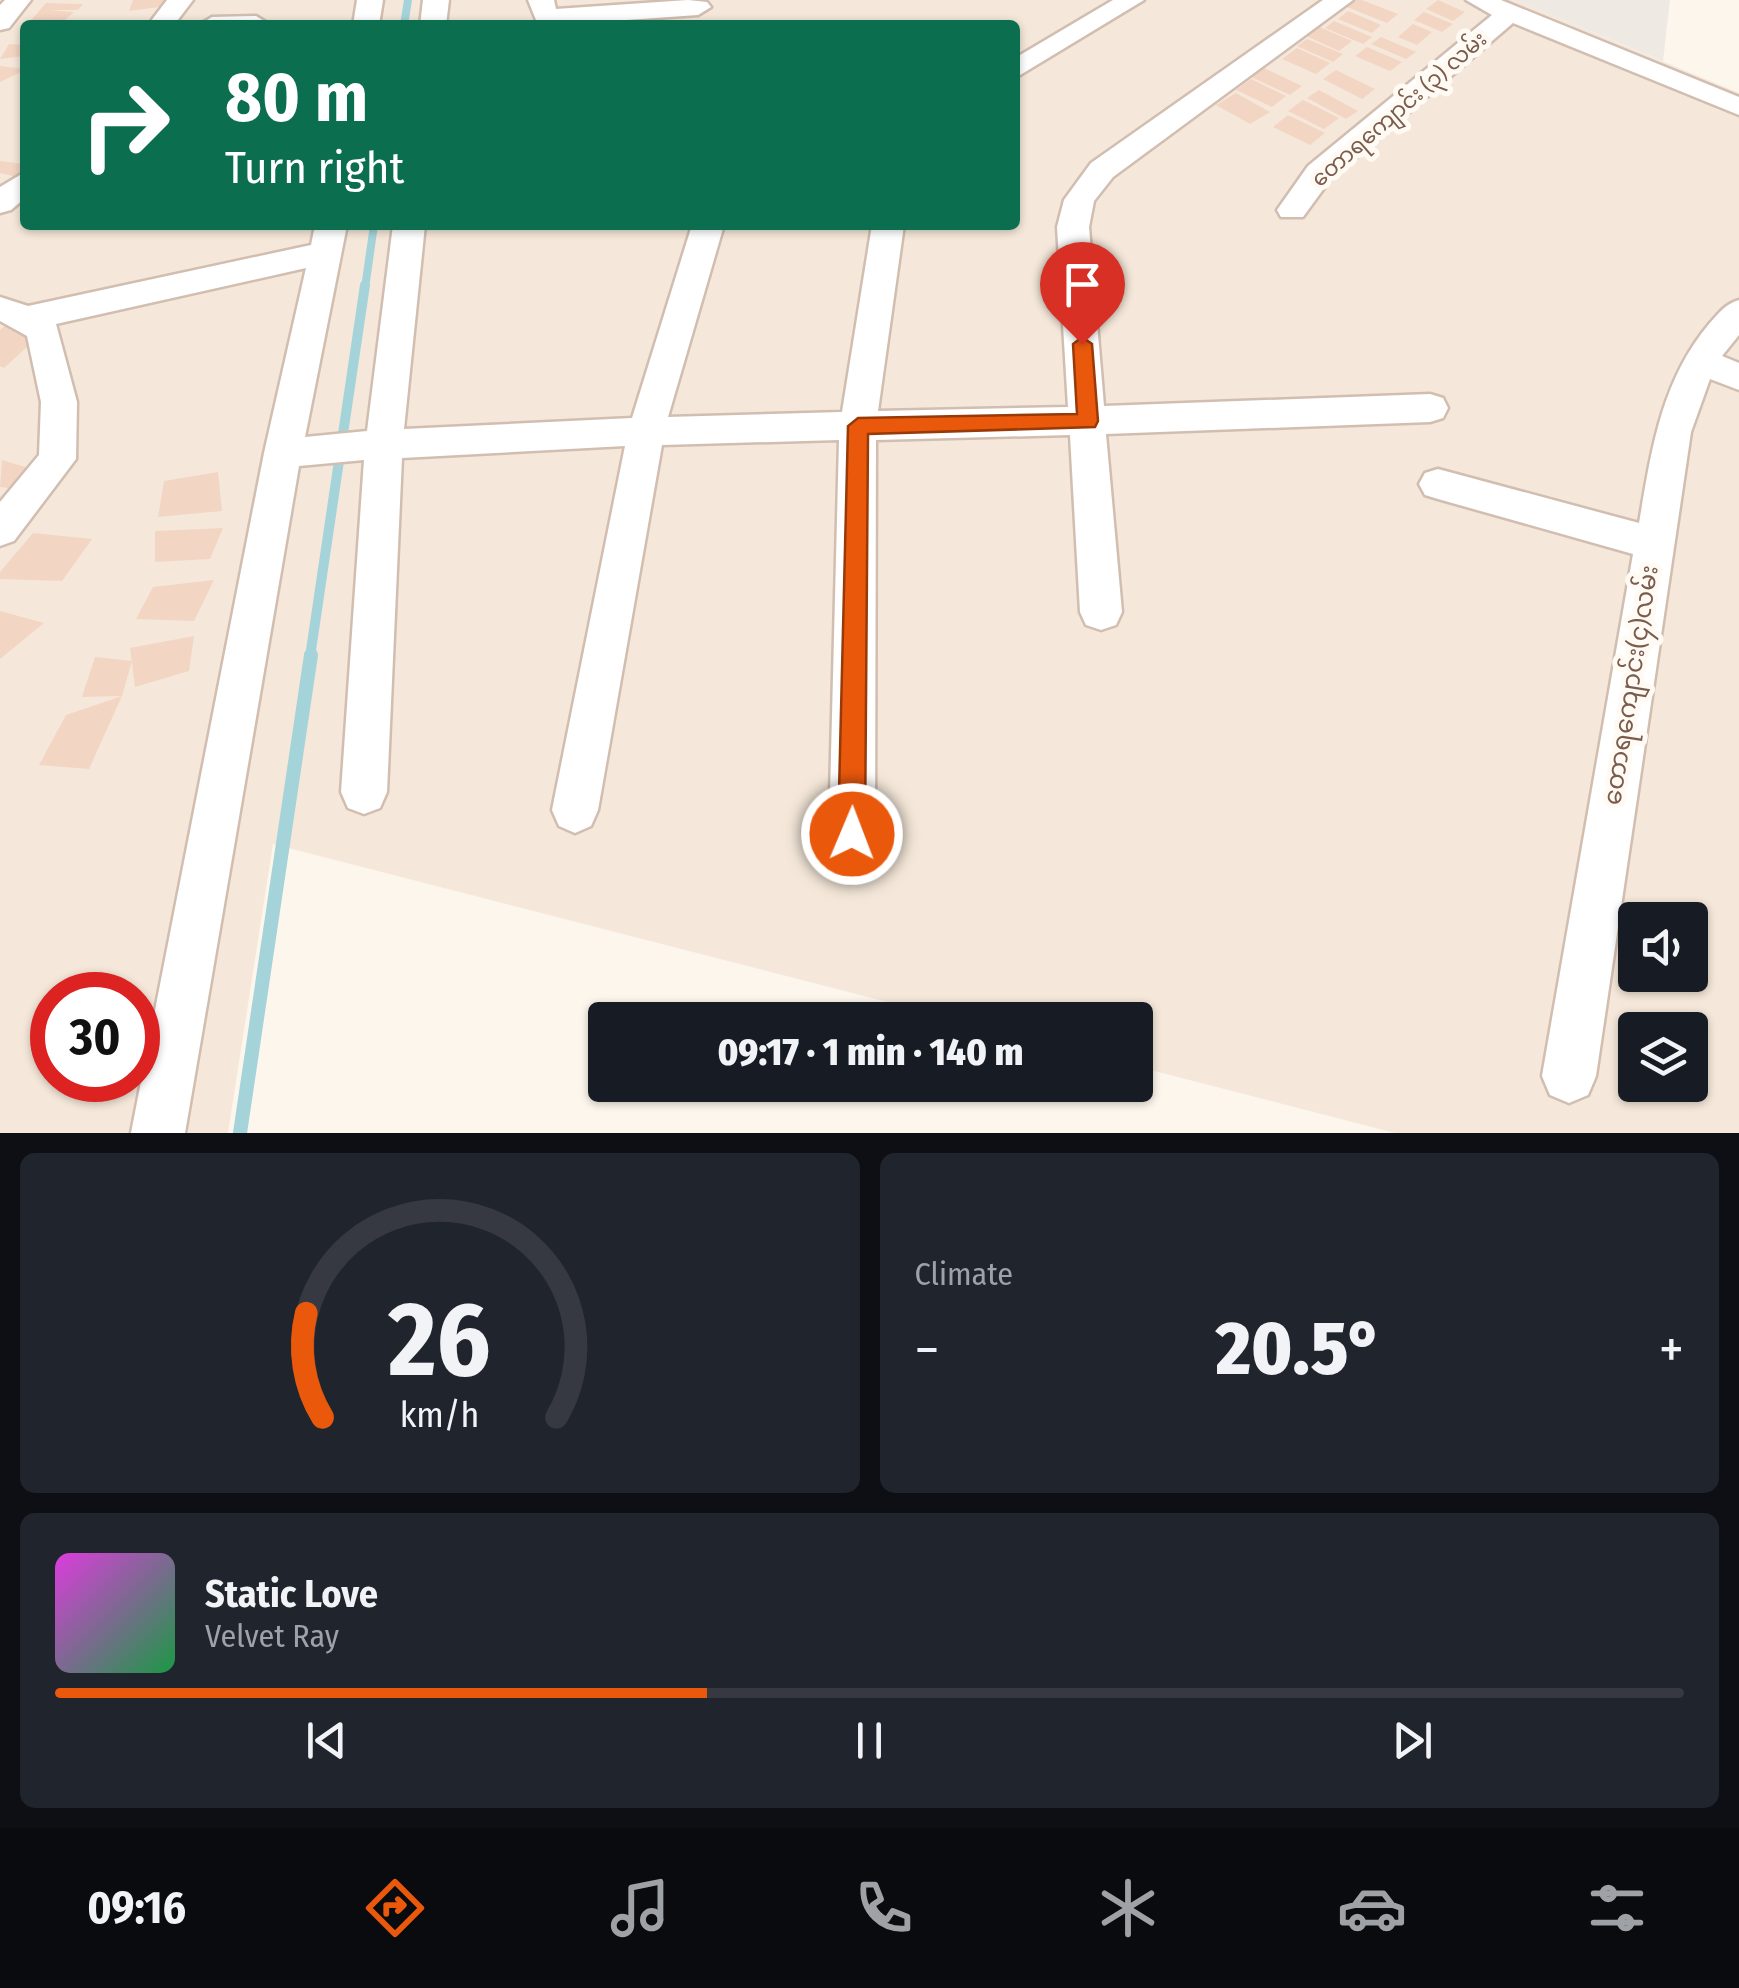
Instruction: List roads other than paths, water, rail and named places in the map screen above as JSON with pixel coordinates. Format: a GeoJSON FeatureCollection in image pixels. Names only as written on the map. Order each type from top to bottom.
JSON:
{"type":"FeatureCollection","features":[{"type":"Feature","properties":{"kind":"street"},"geometry":{"type":"LineString","coordinates":[[0,22],[18,0]]}},
{"type":"Feature","properties":{"kind":"street"},"geometry":{"type":"LineString","coordinates":[[165,20],[180,0]]}},
{"type":"Feature","properties":{"kind":"street"},"geometry":{"type":"LineString","coordinates":[[541,0],[544,15],[554,18],[700,11]]}},
{"type":"Feature","properties":{"kind":"street"},"geometry":{"type":"LineString","coordinates":[[1020,67],[1131,0]]}},
{"type":"Feature","properties":{"kind":"street"},"geometry":{"type":"LineString","coordinates":[[1101,612],[1074,227],[1079,200],[1102,170],[1340,0]]}},
{"type":"Feature","properties":{"kind":"street"},"geometry":{"type":"LineString","coordinates":[[1479,0],[1739,107]]}},
{"type":"Feature","properties":{"kind":"street","name":"တောရကျောင်း (၃) လမ်း"},"geometry":{"type":"LineString","coordinates":[[1292,210],[1319,174],[1510,13]]}},
{"type":"Feature","properties":{"kind":"street"},"geometry":{"type":"LineString","coordinates":[[0,203],[20,186]]}},
{"type":"Feature","properties":{"kind":"street"},"geometry":{"type":"LineString","coordinates":[[364,792],[384,443],[408,230]]}},
{"type":"Feature","properties":{"kind":"street"},"geometry":{"type":"LineString","coordinates":[[575,810],[646,431],[706,230]]}},
{"type":"Feature","properties":{"kind":"street"},"geometry":{"type":"LineString","coordinates":[[852,834],[858,426],[887,230]]}},
{"type":"Feature","properties":{"kind":"street"},"geometry":{"type":"LineString","coordinates":[[7,313],[328,239],[283,453],[158,1133]]}},
{"type":"Feature","properties":{"kind":"street","name":"တောရကျောင်း(၄)လမ်း"},"geometry":{"type":"LineString","coordinates":[[1569,1076],[1673,432],[1699,360],[1739,312]]}},
{"type":"Feature","properties":{"kind":"street"},"geometry":{"type":"LineString","coordinates":[[0,530],[57,459],[59,402],[43,330],[7,313]]}},
{"type":"Feature","properties":{"kind":"street"},"geometry":{"type":"LineString","coordinates":[[1699,360],[1739,377]]}},
{"type":"Feature","properties":{"kind":"street"},"geometry":{"type":"LineString","coordinates":[[283,453],[384,443],[646,431],[1430,408]]}},
{"type":"Feature","properties":{"kind":"street"},"geometry":{"type":"LineString","coordinates":[[1438,484],[1653,543]]}},
{"type":"Feature","properties":{"kind":"waterway"},"geometry":{"type":"LineString","coordinates":[[405,20],[408,0]]}},
{"type":"Feature","properties":{"kind":"waterway"},"geometry":{"type":"LineString","coordinates":[[365,288],[373,230]]}},
{"type":"Feature","properties":{"kind":"waterway"},"geometry":{"type":"LineString","coordinates":[[310,657],[365,285]]}},
{"type":"Feature","properties":{"kind":"waterway"},"geometry":{"type":"LineString","coordinates":[[240,1133],[311,655]]}}]}
